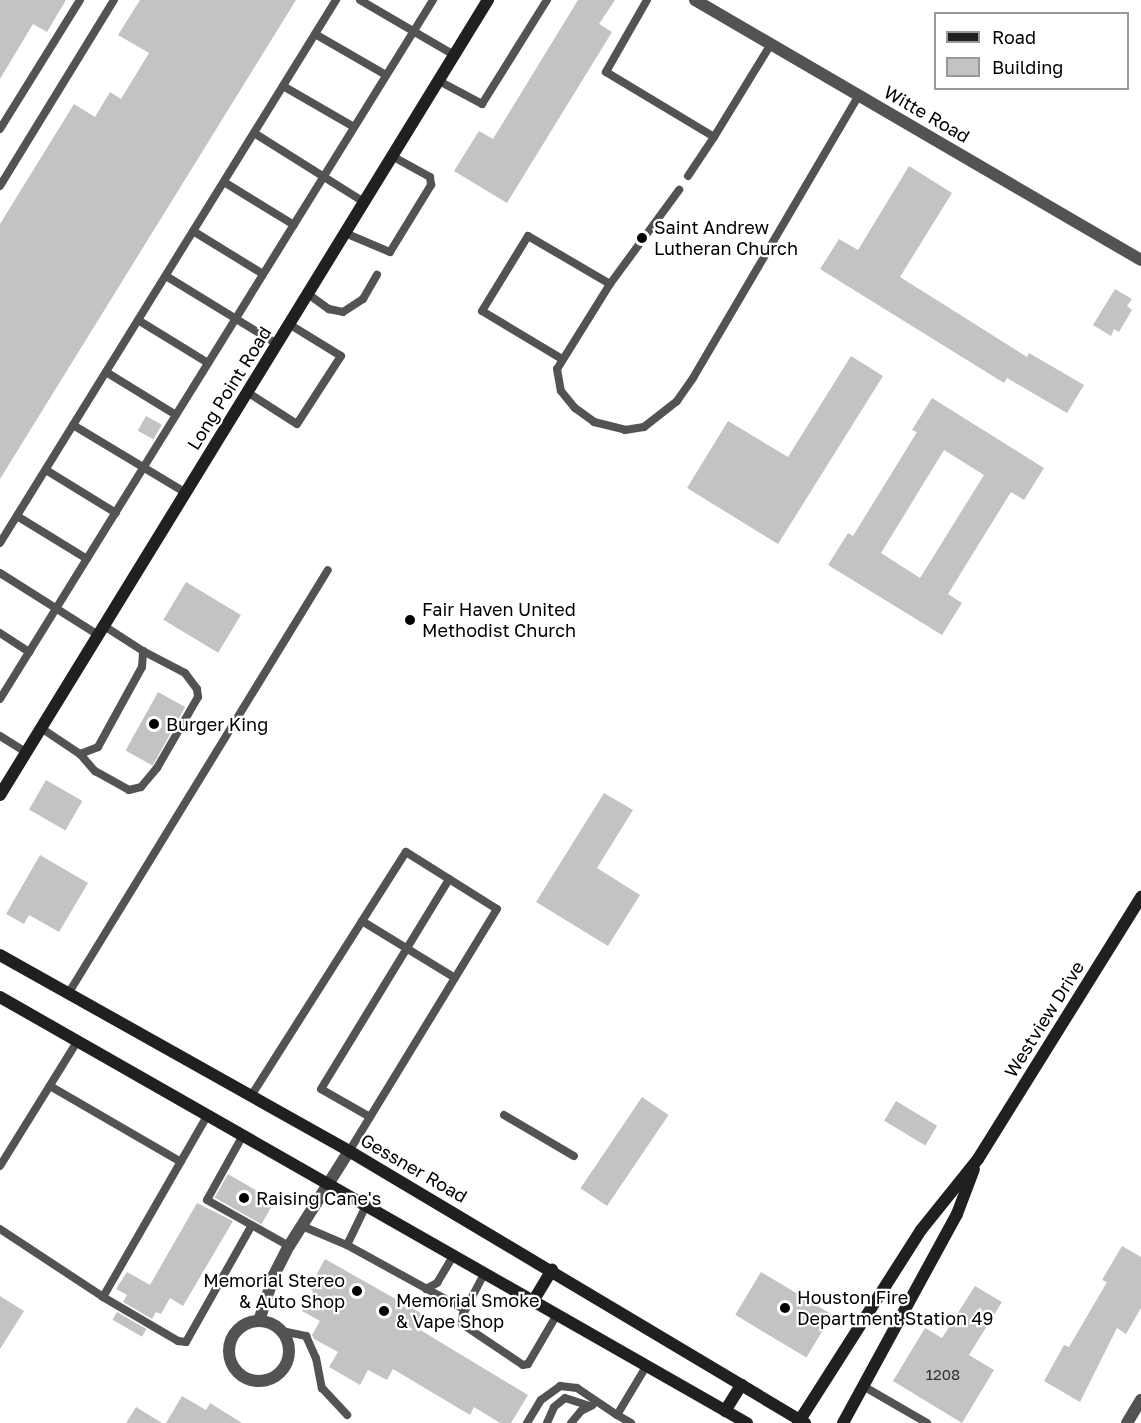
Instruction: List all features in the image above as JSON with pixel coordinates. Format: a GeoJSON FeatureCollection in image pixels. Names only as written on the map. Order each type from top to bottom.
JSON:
{"type":"FeatureCollection","features":[{"type":"Feature","properties":{"kind":"main road","name":"Long Point Road"},"geometry":{"type":"LineString","coordinates":[[0,795],[488,0]]}},
{"type":"Feature","properties":{"kind":"main road","name":"Westview Drive"},"geometry":{"type":"LineString","coordinates":[[801,1422],[921,1230],[978,1160],[1141,897]]}},
{"type":"Feature","properties":{"kind":"main road","name":"Gessner Road"},"geometry":{"type":"LineString","coordinates":[[0,955],[349,1151],[552,1270],[801,1422]]}},
{"type":"Feature","properties":{"kind":"main road"},"geometry":{"type":"LineString","coordinates":[[0,997],[483,1276],[647,1365],[747,1423]]}},
{"type":"Feature","properties":{"kind":"main road","name":"Westview Drive"},"geometry":{"type":"LineString","coordinates":[[843,1423],[957,1214],[978,1160]]}},
{"type":"Feature","properties":{"kind":"main road"},"geometry":{"type":"LineString","coordinates":[[532,1303],[552,1270]]}},
{"type":"Feature","properties":{"kind":"main road"},"geometry":{"type":"LineString","coordinates":[[725,1411],[741,1385]]}},
{"type":"Feature","properties":{"kind":"street","name":"Witte Road"},"geometry":{"type":"LineString","coordinates":[[695,0],[1141,260]]}},
{"type":"Feature","properties":{"kind":"street"},"geometry":{"type":"LineString","coordinates":[[259,1320],[282,1331],[288,1342],[284,1368],[275,1377],[250,1380],[231,1367],[229,1347],[238,1329],[259,1320],[274,1275],[289,1246],[329,1187],[349,1151]]}},
{"type":"Feature","properties":{"kind":"street"},"geometry":{"type":"LineString","coordinates":[[1127,1423],[1141,1400]]}},
{"type":"Feature","properties":{"kind":"lane"},"geometry":{"type":"LineString","coordinates":[[0,129],[80,0]]}},
{"type":"Feature","properties":{"kind":"lane"},"geometry":{"type":"LineString","coordinates":[[0,186],[114,0]]}},
{"type":"Feature","properties":{"kind":"lane"},"geometry":{"type":"LineString","coordinates":[[0,543],[336,0]]}},
{"type":"Feature","properties":{"kind":"lane"},"geometry":{"type":"LineString","coordinates":[[360,0],[454,55]]}},
{"type":"Feature","properties":{"kind":"lane"},"geometry":{"type":"LineString","coordinates":[[0,699],[433,0]]}},
{"type":"Feature","properties":{"kind":"lane"},"geometry":{"type":"LineString","coordinates":[[439,81],[482,104],[547,0]]}},
{"type":"Feature","properties":{"kind":"lane"},"geometry":{"type":"LineString","coordinates":[[647,0],[606,72],[714,137]]}},
{"type":"Feature","properties":{"kind":"lane"},"geometry":{"type":"LineString","coordinates":[[315,34],[386,75]]}},
{"type":"Feature","properties":{"kind":"lane"},"geometry":{"type":"LineString","coordinates":[[688,176],[771,44]]}},
{"type":"Feature","properties":{"kind":"lane"},"geometry":{"type":"LineString","coordinates":[[283,86],[354,127]]}},
{"type":"Feature","properties":{"kind":"lane"},"geometry":{"type":"LineString","coordinates":[[679,190],[610,284],[557,369],[561,391],[575,408],[594,422],[625,430],[644,427],[660,418],[677,401],[731,316],[859,95]]}},
{"type":"Feature","properties":{"kind":"lane"},"geometry":{"type":"LineString","coordinates":[[254,133],[364,202]]}},
{"type":"Feature","properties":{"kind":"lane"},"geometry":{"type":"LineString","coordinates":[[345,232],[390,252],[431,185],[430,177],[392,156]]}},
{"type":"Feature","properties":{"kind":"lane"},"geometry":{"type":"LineString","coordinates":[[224,182],[294,225]]}},
{"type":"Feature","properties":{"kind":"lane"},"geometry":{"type":"LineString","coordinates":[[193,231],[263,274]]}},
{"type":"Feature","properties":{"kind":"lane"},"geometry":{"type":"LineString","coordinates":[[562,359],[482,311],[526,238],[531,236],[610,284]]}},
{"type":"Feature","properties":{"kind":"lane"},"geometry":{"type":"LineString","coordinates":[[308,294],[329,309],[343,312],[363,299],[377,275]]}},
{"type":"Feature","properties":{"kind":"lane"},"geometry":{"type":"LineString","coordinates":[[166,276],[277,344]]}},
{"type":"Feature","properties":{"kind":"lane"},"geometry":{"type":"LineString","coordinates":[[138,320],[208,363]]}},
{"type":"Feature","properties":{"kind":"lane"},"geometry":{"type":"LineString","coordinates":[[247,392],[297,424],[341,356],[289,324]]}},
{"type":"Feature","properties":{"kind":"lane"},"geometry":{"type":"LineString","coordinates":[[106,372],[176,415]]}},
{"type":"Feature","properties":{"kind":"lane"},"geometry":{"type":"LineString","coordinates":[[73,425],[186,493]]}},
{"type":"Feature","properties":{"kind":"lane"},"geometry":{"type":"LineString","coordinates":[[46,470],[116,513]]}},
{"type":"Feature","properties":{"kind":"lane"},"geometry":{"type":"LineString","coordinates":[[17,516],[87,559]]}},
{"type":"Feature","properties":{"kind":"lane"},"geometry":{"type":"LineString","coordinates":[[68,994],[328,570]]}},
{"type":"Feature","properties":{"kind":"lane"},"geometry":{"type":"LineString","coordinates":[[0,573],[56,608],[185,673],[198,689],[198,697],[157,768],[141,787],[129,790],[95,771],[81,754],[41,728]]}},
{"type":"Feature","properties":{"kind":"lane"},"geometry":{"type":"LineString","coordinates":[[0,633],[29,652]]}},
{"type":"Feature","properties":{"kind":"lane"},"geometry":{"type":"LineString","coordinates":[[81,754],[98,747],[142,667],[143,651]]}},
{"type":"Feature","properties":{"kind":"lane"},"geometry":{"type":"LineString","coordinates":[[0,736],[26,752]]}},
{"type":"Feature","properties":{"kind":"lane"},"geometry":{"type":"LineString","coordinates":[[251,1096],[406,852],[497,909],[349,1151]]}},
{"type":"Feature","properties":{"kind":"lane"},"geometry":{"type":"LineString","coordinates":[[369,1117],[321,1089],[449,879]]}},
{"type":"Feature","properties":{"kind":"lane"},"geometry":{"type":"LineString","coordinates":[[362,921],[454,978]]}},
{"type":"Feature","properties":{"kind":"lane"},"geometry":{"type":"LineString","coordinates":[[0,1166],[77,1042]]}},
{"type":"Feature","properties":{"kind":"lane"},"geometry":{"type":"LineString","coordinates":[[50,1086],[181,1162]]}},
{"type":"Feature","properties":{"kind":"lane"},"geometry":{"type":"LineString","coordinates":[[504,1115],[574,1156]]}},
{"type":"Feature","properties":{"kind":"lane"},"geometry":{"type":"LineString","coordinates":[[103,1297],[207,1116]]}},
{"type":"Feature","properties":{"kind":"lane"},"geometry":{"type":"LineString","coordinates":[[242,1137],[207,1200],[289,1246]]}},
{"type":"Feature","properties":{"kind":"lane"},"geometry":{"type":"LineString","coordinates":[[347,1245],[365,1208]]}},
{"type":"Feature","properties":{"kind":"lane"},"geometry":{"type":"LineString","coordinates":[[0,1229],[103,1297],[178,1341],[186,1342],[252,1225]]}},
{"type":"Feature","properties":{"kind":"lane"},"geometry":{"type":"LineString","coordinates":[[302,1226],[347,1245],[465,1310]]}},
{"type":"Feature","properties":{"kind":"lane"},"geometry":{"type":"LineString","coordinates":[[426,1289],[437,1283],[452,1258]]}},
{"type":"Feature","properties":{"kind":"lane"},"geometry":{"type":"LineString","coordinates":[[483,1276],[465,1310],[462,1324],[466,1329],[523,1365],[528,1364],[556,1316]]}},
{"type":"Feature","properties":{"kind":"lane"},"geometry":{"type":"LineString","coordinates":[[282,1331],[306,1336],[316,1358],[322,1388],[347,1415]]}},
{"type":"Feature","properties":{"kind":"lane"},"geometry":{"type":"LineString","coordinates":[[617,1415],[647,1365]]}},
{"type":"Feature","properties":{"kind":"lane"},"geometry":{"type":"LineString","coordinates":[[527,1423],[541,1400],[560,1386],[577,1388],[631,1423]]}},
{"type":"Feature","properties":{"kind":"lane"},"geometry":{"type":"LineString","coordinates":[[863,1386],[927,1423]]}},
{"type":"Feature","properties":{"kind":"lane"},"geometry":{"type":"LineString","coordinates":[[547,1423],[554,1407],[566,1398],[590,1406],[600,1404]]}},
{"type":"Feature","properties":{"kind":"lane"},"geometry":{"type":"LineString","coordinates":[[571,1423],[590,1406]]}},
{"type":"Feature","properties":{"kind":"building"},"geometry":{"type":"Polygon","coordinates":[[[0,0],[66,0],[47,32],[33,24],[0,79],[0,0]]]}},
{"type":"Feature","properties":{"kind":"building"},"geometry":{"type":"Polygon","coordinates":[[[140,0],[296,0],[0,479],[0,224],[74,104],[95,117],[110,92],[121,99],[149,53],[118,35],[140,0]]]}},
{"type":"Feature","properties":{"kind":"building"},"geometry":{"type":"Polygon","coordinates":[[[578,0],[615,0],[599,24],[612,32],[507,203],[454,171],[479,131],[493,139],[578,0]]]}},
{"type":"Feature","properties":{"kind":"building"},"geometry":{"type":"Polygon","coordinates":[[[909,166],[952,193],[900,277],[1027,357],[1029,353],[1084,385],[1067,413],[1007,378],[1004,383],[820,269],[839,239],[858,250],[909,166]]]}},
{"type":"Feature","properties":{"kind":"building"},"geometry":{"type":"Polygon","coordinates":[[[1115,289],[1132,299],[1127,306],[1132,310],[1119,332],[1114,329],[1111,336],[1093,325],[1115,289]]]}},
{"type":"Feature","properties":{"kind":"building"},"geometry":{"type":"Polygon","coordinates":[[[851,356],[883,376],[778,544],[687,488],[728,421],[788,457],[851,356]]]}},
{"type":"Feature","properties":{"kind":"building"},"geometry":{"type":"Polygon","coordinates":[[[932,398],[1044,468],[1024,500],[1011,492],[948,594],[962,603],[942,635],[828,565],[848,533],[853,536],[917,432],[912,430],[932,398]],[[944,450],[881,553],[920,578],[984,475],[944,450]]]}},
{"type":"Feature","properties":{"kind":"building"},"geometry":{"type":"Polygon","coordinates":[[[146,416],[162,425],[154,440],[138,431],[146,416]]]}},
{"type":"Feature","properties":{"kind":"building"},"geometry":{"type":"Polygon","coordinates":[[[186,582],[241,615],[218,653],[163,620],[186,582]]]}},
{"type":"Feature","properties":{"kind":"building"},"geometry":{"type":"Polygon","coordinates":[[[158,692],[185,707],[153,766],[126,751],[158,692]]]}},
{"type":"Feature","properties":{"kind":"building"},"geometry":{"type":"Polygon","coordinates":[[[46,780],[82,801],[65,830],[29,809],[46,780]]]}},
{"type":"Feature","properties":{"kind":"building"},"geometry":{"type":"Polygon","coordinates":[[[604,793],[633,810],[597,868],[640,895],[608,946],[536,902],[604,793]]]}},
{"type":"Feature","properties":{"kind":"building"},"geometry":{"type":"Polygon","coordinates":[[[40,855],[88,883],[59,932],[29,915],[24,924],[6,914],[40,855]]]}},
{"type":"Feature","properties":{"kind":"building"},"geometry":{"type":"Polygon","coordinates":[[[642,1097],[669,1115],[607,1206],[580,1188],[642,1097]]]}},
{"type":"Feature","properties":{"kind":"building"},"geometry":{"type":"Polygon","coordinates":[[[896,1101],[937,1126],[925,1145],[884,1121],[896,1101]]]}},
{"type":"Feature","properties":{"kind":"building","name":"Raising Cane's"},"geometry":{"type":"Polygon","coordinates":[[[228,1174],[275,1201],[261,1224],[214,1197],[228,1174]]]}},
{"type":"Feature","properties":{"kind":"building"},"geometry":{"type":"Polygon","coordinates":[[[197,1203],[233,1221],[183,1306],[170,1298],[161,1314],[156,1312],[152,1319],[123,1302],[127,1295],[116,1289],[127,1272],[150,1285],[197,1203]]]}},
{"type":"Feature","properties":{"kind":"building"},"geometry":{"type":"Polygon","coordinates":[[[1122,1246],[1141,1257],[1141,1308],[1126,1334],[1117,1328],[1080,1402],[1044,1381],[1064,1345],[1069,1347],[1107,1282],[1102,1280],[1122,1246]]]}},
{"type":"Feature","properties":{"kind":"building"},"geometry":{"type":"Polygon","coordinates":[[[325,1259],[424,1315],[417,1328],[528,1395],[511,1423],[500,1423],[474,1407],[470,1415],[393,1369],[387,1380],[368,1370],[360,1385],[329,1367],[338,1352],[314,1339],[312,1335],[320,1321],[302,1311],[313,1291],[309,1288],[325,1259]]]}},
{"type":"Feature","properties":{"kind":"building","name":"Houston Fire Department Station 49"},"geometry":{"type":"Polygon","coordinates":[[[761,1272],[832,1315],[806,1358],[735,1315],[761,1272]]]}},
{"type":"Feature","properties":{"kind":"building"},"geometry":{"type":"Polygon","coordinates":[[[975,1286],[1002,1302],[969,1355],[994,1370],[962,1423],[893,1381],[925,1328],[942,1338],[975,1286]]]}},
{"type":"Feature","properties":{"kind":"building"},"geometry":{"type":"Polygon","coordinates":[[[0,1296],[24,1311],[0,1349],[0,1296]]]}},
{"type":"Feature","properties":{"kind":"building"},"geometry":{"type":"Polygon","coordinates":[[[117,1312],[146,1329],[142,1337],[112,1320],[117,1312]]]}},
{"type":"Feature","properties":{"kind":"building"},"geometry":{"type":"Polygon","coordinates":[[[182,1396],[206,1410],[210,1403],[242,1423],[166,1423],[182,1396]]]}},
{"type":"Feature","properties":{"kind":"building"},"geometry":{"type":"Polygon","coordinates":[[[136,1407],[162,1423],[126,1423],[136,1407]]]}},
{"type":"Feature","properties":{"kind":"place","name":"Saint Andrew Lutheran Church"},"geometry":{"type":"Point","coordinates":[642,238]}},
{"type":"Feature","properties":{"kind":"place","name":"Fair Haven United Methodist Church"},"geometry":{"type":"Point","coordinates":[410,620]}},
{"type":"Feature","properties":{"kind":"place","name":"Burger King"},"geometry":{"type":"Point","coordinates":[154,724]}},
{"type":"Feature","properties":{"kind":"place","name":"Raising Cane's"},"geometry":{"type":"Point","coordinates":[244,1198]}},
{"type":"Feature","properties":{"kind":"place","name":"Memorial Stereo & Auto Shop"},"geometry":{"type":"Point","coordinates":[357,1291]}},
{"type":"Feature","properties":{"kind":"place","name":"Houston Fire Department Station 49"},"geometry":{"type":"Point","coordinates":[785,1308]}},
{"type":"Feature","properties":{"kind":"place","name":"Memorial Smoke & Vape Shop"},"geometry":{"type":"Point","coordinates":[384,1311]}}]}
